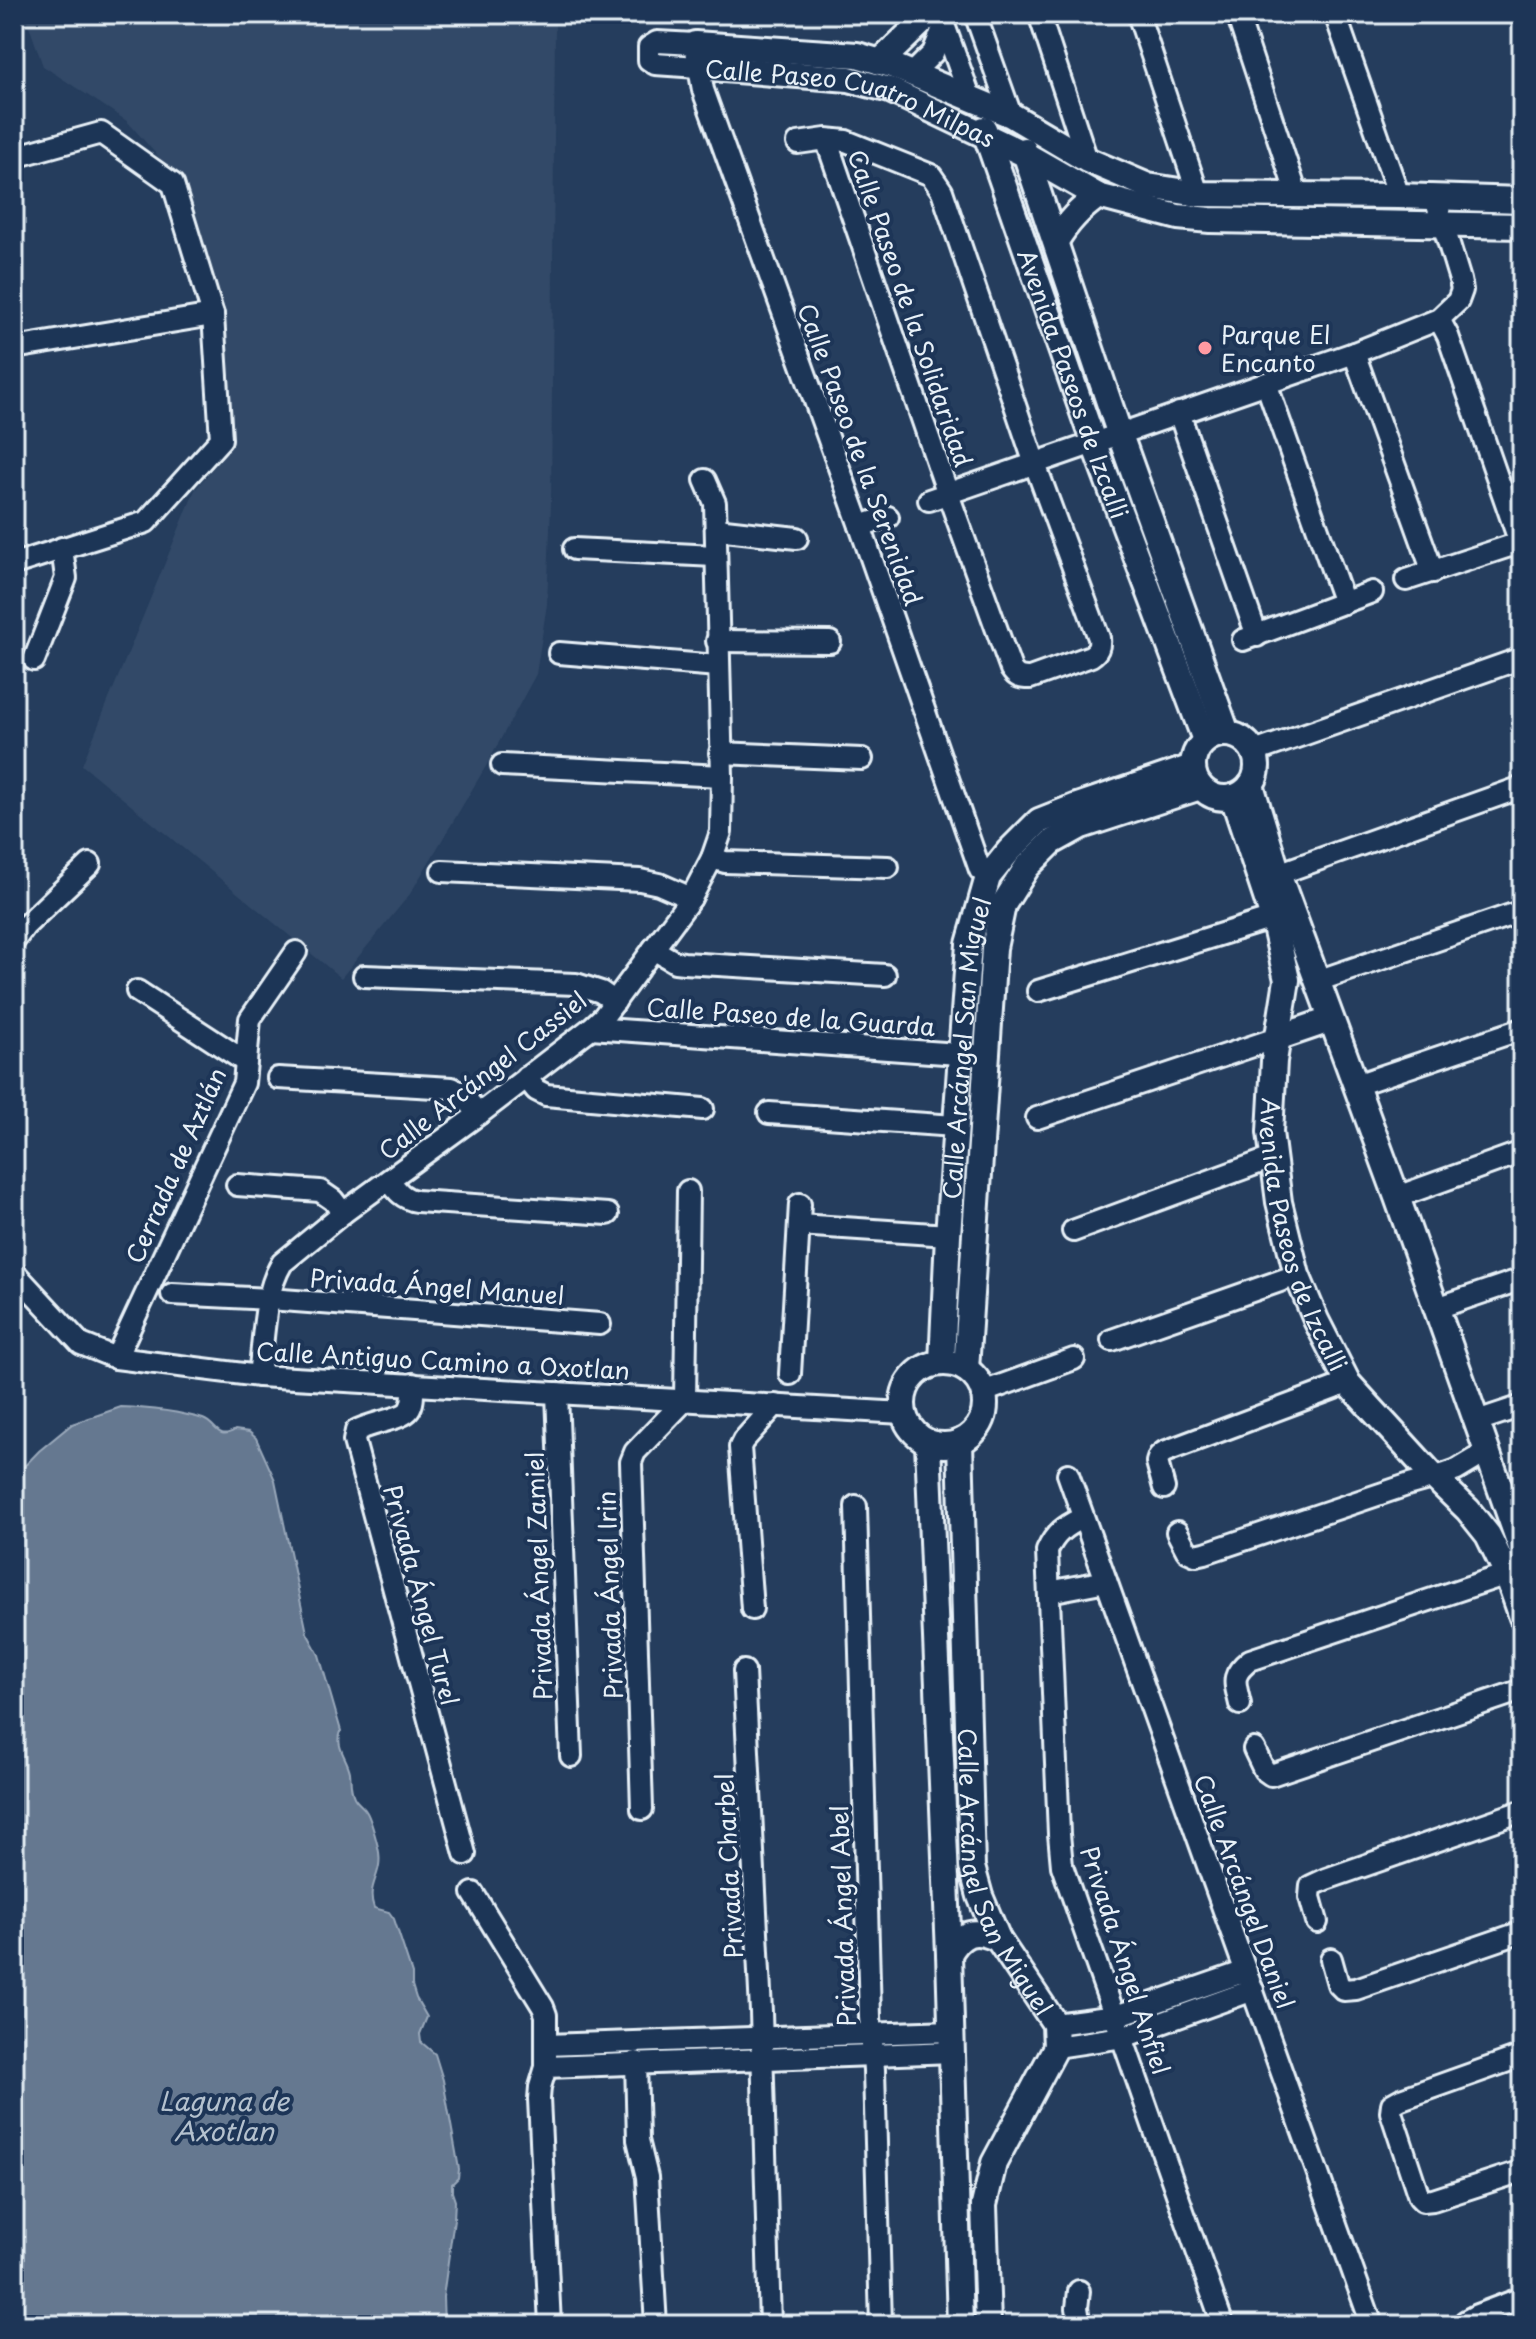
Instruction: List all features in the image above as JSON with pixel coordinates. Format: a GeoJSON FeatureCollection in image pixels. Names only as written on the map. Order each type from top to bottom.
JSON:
{"type":"FeatureCollection","features":[{"type":"Feature","properties":{"kind":"street"},"geometry":{"type":"LineString","coordinates":[[975,14],[1011,115]]}},
{"type":"Feature","properties":{"kind":"street"},"geometry":{"type":"LineString","coordinates":[[1039,14],[1087,160]]}},
{"type":"Feature","properties":{"kind":"street"},"geometry":{"type":"LineString","coordinates":[[1138,14],[1198,194]]}},
{"type":"Feature","properties":{"kind":"street"},"geometry":{"type":"LineString","coordinates":[[1237,14],[1297,195]]}},
{"type":"Feature","properties":{"kind":"street"},"geometry":{"type":"LineString","coordinates":[[1335,14],[1399,196]]}},
{"type":"Feature","properties":{"kind":"street"},"geometry":{"type":"LineString","coordinates":[[880,62],[938,18]]}},
{"type":"Feature","properties":{"kind":"street"},"geometry":{"type":"LineString","coordinates":[[912,74],[933,53],[938,18]]}},
{"type":"Feature","properties":{"kind":"street","name":"Avenida Paseos de Izcalli"},"geometry":{"type":"LineString","coordinates":[[938,18],[986,135],[1094,444],[1216,737]]}},
{"type":"Feature","properties":{"kind":"street","name":"Calle Paseo Cuatro Milpas"},"geometry":{"type":"LineString","coordinates":[[697,56],[857,55],[1011,115],[1087,160],[1148,186],[1198,194],[1522,200]]}},
{"type":"Feature","properties":{"kind":"street","name":"Calle Paseo Cuatro Milpas"},"geometry":{"type":"LineString","coordinates":[[697,56],[849,79],[890,90],[1026,155],[1098,196],[1166,214],[1210,220],[1522,226]]}},
{"type":"Feature","properties":{"kind":"street","name":"Calle Paseo de la Serenidad"},"geometry":{"type":"LineString","coordinates":[[697,56],[703,90],[980,870],[988,877]]}},
{"type":"Feature","properties":{"kind":"street","name":"Avenida Paseos de Izcalli"},"geometry":{"type":"LineString","coordinates":[[1011,115],[1120,435],[1216,737]]}},
{"type":"Feature","properties":{"kind":"street"},"geometry":{"type":"LineString","coordinates":[[14,157],[101,133],[173,184],[213,315],[221,439],[146,522],[14,564]]}},
{"type":"Feature","properties":{"kind":"street","name":"Calle Paseo de la Solidaridad"},"geometry":{"type":"LineString","coordinates":[[798,143],[826,139],[846,141],[931,175],[942,191],[1035,464],[1099,638],[1100,646],[1091,656],[1030,678],[1015,675],[1011,669],[938,497],[826,139]]}},
{"type":"Feature","properties":{"kind":"street"},"geometry":{"type":"LineString","coordinates":[[1056,241],[1067,223],[1098,196]]}},
{"type":"Feature","properties":{"kind":"street"},"geometry":{"type":"LineString","coordinates":[[938,497],[1354,353],[1439,319],[1452,309],[1462,290],[1435,198]]}},
{"type":"Feature","properties":{"kind":"street"},"geometry":{"type":"LineString","coordinates":[[14,348],[213,315]]}},
{"type":"Feature","properties":{"kind":"street"},"geometry":{"type":"LineString","coordinates":[[1406,580],[1521,542],[1448,336],[1439,319]]}},
{"type":"Feature","properties":{"kind":"street"},"geometry":{"type":"LineString","coordinates":[[1354,353],[1433,572]]}},
{"type":"Feature","properties":{"kind":"street"},"geometry":{"type":"LineString","coordinates":[[1266,383],[1344,603]]}},
{"type":"Feature","properties":{"kind":"street"},"geometry":{"type":"LineString","coordinates":[[1179,413],[1250,638],[1372,592]]}},
{"type":"Feature","properties":{"kind":"street","name":"Calle Arcángel Cassiel"},"geometry":{"type":"LineString","coordinates":[[259,1376],[269,1299],[282,1263],[343,1213],[591,1028],[615,1002],[691,898],[712,858],[721,832],[722,776],[715,503],[705,480]]}},
{"type":"Feature","properties":{"kind":"street"},"geometry":{"type":"LineString","coordinates":[[860,526],[888,517]]}},
{"type":"Feature","properties":{"kind":"street"},"geometry":{"type":"LineString","coordinates":[[716,529],[797,538]]}},
{"type":"Feature","properties":{"kind":"street"},"geometry":{"type":"LineString","coordinates":[[34,660],[66,578],[62,548]]}},
{"type":"Feature","properties":{"kind":"street"},"geometry":{"type":"LineString","coordinates":[[574,549],[715,556]]}},
{"type":"Feature","properties":{"kind":"street"},"geometry":{"type":"LineString","coordinates":[[717,641],[830,642]]}},
{"type":"Feature","properties":{"kind":"street"},"geometry":{"type":"LineString","coordinates":[[559,653],[718,666]]}},
{"type":"Feature","properties":{"kind":"street"},"geometry":{"type":"LineString","coordinates":[[1254,752],[1522,658]]}},
{"type":"Feature","properties":{"kind":"street"},"geometry":{"type":"LineString","coordinates":[[1239,736],[1254,752],[1257,768],[1242,791],[1215,797],[1196,777],[1195,752],[1216,737],[1239,736]]}},
{"type":"Feature","properties":{"kind":"street"},"geometry":{"type":"LineString","coordinates":[[720,753],[862,759]]}},
{"type":"Feature","properties":{"kind":"street"},"geometry":{"type":"LineString","coordinates":[[502,765],[722,776]]}},
{"type":"Feature","properties":{"kind":"street","name":"Calle Arcángel San Miguel"},"geometry":{"type":"LineString","coordinates":[[942,1363],[969,944],[988,877],[1039,821],[1077,806],[1196,777]]}},
{"type":"Feature","properties":{"kind":"street","name":"Calle Arcángel San Miguel"},"geometry":{"type":"LineString","coordinates":[[966,1369],[994,948],[1003,905],[1027,867],[1052,842],[1081,826],[1196,777]]}},
{"type":"Feature","properties":{"kind":"street"},"geometry":{"type":"LineString","coordinates":[[1278,874],[1522,787]]}},
{"type":"Feature","properties":{"kind":"street"},"geometry":{"type":"LineString","coordinates":[[1242,791],[1278,874],[1356,1085],[1487,1452],[1517,1523],[1522,1550]]}},
{"type":"Feature","properties":{"kind":"street","name":"Avenida Paseos de Izcalli"},"geometry":{"type":"LineString","coordinates":[[1242,791],[1287,980],[1274,1061],[1270,1132],[1281,1216],[1297,1275],[1348,1383],[1488,1535],[1507,1574],[1522,1617]]}},
{"type":"Feature","properties":{"kind":"street"},"geometry":{"type":"LineString","coordinates":[[712,858],[725,862],[888,867]]}},
{"type":"Feature","properties":{"kind":"street"},"geometry":{"type":"LineString","coordinates":[[14,941],[25,926],[90,864]]}},
{"type":"Feature","properties":{"kind":"street"},"geometry":{"type":"LineString","coordinates":[[442,871],[640,880],[659,884],[691,898]]}},
{"type":"Feature","properties":{"kind":"street"},"geometry":{"type":"LineString","coordinates":[[1317,981],[1522,911]]}},
{"type":"Feature","properties":{"kind":"street"},"geometry":{"type":"LineString","coordinates":[[1038,991],[1273,918]]}},
{"type":"Feature","properties":{"kind":"street"},"geometry":{"type":"LineString","coordinates":[[653,949],[675,962],[885,975]]}},
{"type":"Feature","properties":{"kind":"street","name":"Cerrada de Aztlán"},"geometry":{"type":"LineString","coordinates":[[116,1358],[244,1083],[250,1019],[296,952]]}},
{"type":"Feature","properties":{"kind":"street"},"geometry":{"type":"LineString","coordinates":[[364,976],[576,984],[601,992],[615,1002]]}},
{"type":"Feature","properties":{"kind":"street"},"geometry":{"type":"LineString","coordinates":[[137,991],[246,1062]]}},
{"type":"Feature","properties":{"kind":"street"},"geometry":{"type":"LineString","coordinates":[[1037,1118],[1330,1020]]}},
{"type":"Feature","properties":{"kind":"street","name":"Calle Paseo de la Guarda"},"geometry":{"type":"LineString","coordinates":[[591,1028],[987,1056]]}},
{"type":"Feature","properties":{"kind":"street"},"geometry":{"type":"LineString","coordinates":[[1356,1085],[1522,1029]]}},
{"type":"Feature","properties":{"kind":"street"},"geometry":{"type":"LineString","coordinates":[[526,1077],[536,1090],[546,1095],[703,1109]]}},
{"type":"Feature","properties":{"kind":"street"},"geometry":{"type":"LineString","coordinates":[[278,1078],[452,1088],[461,1093],[479,1114]]}},
{"type":"Feature","properties":{"kind":"street"},"geometry":{"type":"LineString","coordinates":[[769,1113],[955,1126]]}},
{"type":"Feature","properties":{"kind":"street"},"geometry":{"type":"LineString","coordinates":[[1397,1197],[1522,1152]]}},
{"type":"Feature","properties":{"kind":"street"},"geometry":{"type":"LineString","coordinates":[[1073,1231],[1272,1158]]}},
{"type":"Feature","properties":{"kind":"street"},"geometry":{"type":"LineString","coordinates":[[389,1180],[408,1200],[608,1214]]}},
{"type":"Feature","properties":{"kind":"street"},"geometry":{"type":"LineString","coordinates":[[237,1185],[320,1191],[333,1200],[343,1213]]}},
{"type":"Feature","properties":{"kind":"street"},"geometry":{"type":"LineString","coordinates":[[685,1400],[688,1191]]}},
{"type":"Feature","properties":{"kind":"street"},"geometry":{"type":"LineString","coordinates":[[790,1374],[800,1204]]}},
{"type":"Feature","properties":{"kind":"street"},"geometry":{"type":"LineString","coordinates":[[799,1225],[948,1235]]}},
{"type":"Feature","properties":{"kind":"street","name":"Calle Antiguo Camino a Oxotlan"},"geometry":{"type":"LineString","coordinates":[[14,1272],[81,1344],[116,1358],[259,1376],[903,1413]]}},
{"type":"Feature","properties":{"kind":"street"},"geometry":{"type":"LineString","coordinates":[[1112,1340],[1297,1275]]}},
{"type":"Feature","properties":{"kind":"street"},"geometry":{"type":"LineString","coordinates":[[1437,1308],[1522,1279]]}},
{"type":"Feature","properties":{"kind":"street","name":"Privada Ángel Manuel"},"geometry":{"type":"LineString","coordinates":[[172,1294],[600,1324]]}},
{"type":"Feature","properties":{"kind":"street"},"geometry":{"type":"LineString","coordinates":[[983,1392],[1074,1359]]}},
{"type":"Feature","properties":{"kind":"street"},"geometry":{"type":"LineString","coordinates":[[955,1364],[966,1369],[983,1392],[983,1416],[970,1436],[960,1442],[944,1445],[928,1443],[912,1431],[903,1413],[907,1385],[915,1374],[928,1366],[955,1364]]}},
{"type":"Feature","properties":{"kind":"street"},"geometry":{"type":"LineString","coordinates":[[1164,1488],[1157,1462],[1164,1452],[1348,1383]]}},
{"type":"Feature","properties":{"kind":"street","name":"Privada Ángel Turel"},"geometry":{"type":"LineString","coordinates":[[413,1384],[409,1411],[396,1418],[366,1425],[356,1431],[354,1441],[465,1854]]}},
{"type":"Feature","properties":{"kind":"street","name":"Privada Ángel Zamiel"},"geometry":{"type":"LineString","coordinates":[[557,1393],[571,1756]]}},
{"type":"Feature","properties":{"kind":"street","name":"Privada Ángel Irin"},"geometry":{"type":"LineString","coordinates":[[642,1809],[631,1462],[635,1452],[685,1400]]}},
{"type":"Feature","properties":{"kind":"street"},"geometry":{"type":"LineString","coordinates":[[752,1609],[740,1447],[775,1405]]}},
{"type":"Feature","properties":{"kind":"street"},"geometry":{"type":"LineString","coordinates":[[1477,1421],[1522,1406]]}},
{"type":"Feature","properties":{"kind":"street","name":"Calle Arcángel San Miguel"},"geometry":{"type":"LineString","coordinates":[[960,1442],[972,1867],[998,1939],[1056,2035],[994,2163],[984,2205],[988,2325]]}},
{"type":"Feature","properties":{"kind":"street","name":"Calle Arcángel San Miguel"},"geometry":{"type":"LineString","coordinates":[[928,1443],[949,1954],[960,2325]]}},
{"type":"Feature","properties":{"kind":"street"},"geometry":{"type":"LineString","coordinates":[[1177,1532],[1187,1551],[1196,1555],[1457,1470],[1487,1452]]}},
{"type":"Feature","properties":{"kind":"street","name":"Calle Arcángel Daniel"},"geometry":{"type":"LineString","coordinates":[[1068,1474],[1372,2325]]}},
{"type":"Feature","properties":{"kind":"street","name":"Privada Ángel Abel"},"geometry":{"type":"LineString","coordinates":[[856,1506],[881,2325]]}},
{"type":"Feature","properties":{"kind":"street","name":"Privada Ángel Anfiel"},"geometry":{"type":"LineString","coordinates":[[1082,1518],[1066,1526],[1053,1538],[1047,1551],[1062,1866],[1223,2325]]}},
{"type":"Feature","properties":{"kind":"street"},"geometry":{"type":"LineString","coordinates":[[1240,1704],[1234,1678],[1239,1668],[1250,1660],[1507,1574]]}},
{"type":"Feature","properties":{"kind":"street"},"geometry":{"type":"LineString","coordinates":[[1049,1592],[1106,1581]]}},
{"type":"Feature","properties":{"kind":"street","name":"Privada Charbel"},"geometry":{"type":"LineString","coordinates":[[744,1671],[763,2058],[770,2325]]}},
{"type":"Feature","properties":{"kind":"street"},"geometry":{"type":"LineString","coordinates":[[1254,1749],[1264,1770],[1271,1775],[1522,1690]]}},
{"type":"Feature","properties":{"kind":"street"},"geometry":{"type":"LineString","coordinates":[[1317,1922],[1310,1897],[1311,1886],[1522,1811]]}},
{"type":"Feature","properties":{"kind":"street"},"geometry":{"type":"LineString","coordinates":[[473,1893],[543,2007],[547,2029],[546,2067],[539,2099],[550,2325]]}},
{"type":"Feature","properties":{"kind":"street"},"geometry":{"type":"LineString","coordinates":[[1331,1959],[1338,1984],[1344,1990],[1356,1989],[1522,1932]]}},
{"type":"Feature","properties":{"kind":"street"},"geometry":{"type":"LineString","coordinates":[[949,1954],[957,1941],[969,1933],[984,1933],[998,1939]]}},
{"type":"Feature","properties":{"kind":"street"},"geometry":{"type":"LineString","coordinates":[[1056,2035],[1249,1981]]}},
{"type":"Feature","properties":{"kind":"street"},"geometry":{"type":"LineString","coordinates":[[1056,2035],[1123,2037],[1249,1981]]}},
{"type":"Feature","properties":{"kind":"street"},"geometry":{"type":"LineString","coordinates":[[546,2045],[871,2033],[952,2042]]}},
{"type":"Feature","properties":{"kind":"street"},"geometry":{"type":"LineString","coordinates":[[546,2067],[873,2055],[952,2042]]}},
{"type":"Feature","properties":{"kind":"street"},"geometry":{"type":"LineString","coordinates":[[1522,2056],[1392,2104],[1391,2112],[1419,2197],[1423,2201],[1522,2171]]}},
{"type":"Feature","properties":{"kind":"street"},"geometry":{"type":"LineString","coordinates":[[636,2062],[638,2140],[647,2177],[656,2325]]}},
{"type":"Feature","properties":{"kind":"street"},"geometry":{"type":"LineString","coordinates":[[956,2157],[967,2167],[981,2169],[994,2163]]}},
{"type":"Feature","properties":{"kind":"street"},"geometry":{"type":"LineString","coordinates":[[1079,2291],[1077,2308],[1080,2325]]}},
{"type":"Feature","properties":{"kind":"street"},"geometry":{"type":"LineString","coordinates":[[1466,2323],[1477,2315],[1522,2298]]}},
{"type":"Feature","properties":{"kind":"shaded area"},"geometry":{"type":"Polygon","coordinates":[[[25,14],[576,14],[555,22],[551,503],[547,604],[536,674],[410,894],[341,978],[82,765],[195,490],[229,449],[226,322],[186,188],[127,121],[43,66],[25,14]]]}},
{"type":"Feature","properties":{"kind":"water","name":"Laguna de Axotlan"},"geometry":{"type":"Polygon","coordinates":[[[121,1407],[193,1416],[208,1421],[224,1434],[235,1430],[249,1432],[256,1438],[275,1480],[307,1633],[319,1655],[341,1731],[339,1742],[350,1772],[351,1788],[355,1799],[368,1814],[378,1847],[379,1865],[372,1892],[374,1908],[389,1912],[394,1919],[412,1974],[416,1998],[427,2017],[420,2034],[421,2042],[435,2054],[443,2080],[459,2169],[458,2178],[452,2184],[454,2219],[443,2297],[444,2325],[14,2325],[14,1477],[72,1424],[121,1407]]]}},
{"type":"Feature","properties":{"kind":"place","name":"Parque El Encanto"},"geometry":{"type":"Point","coordinates":[1205,348]}}]}
